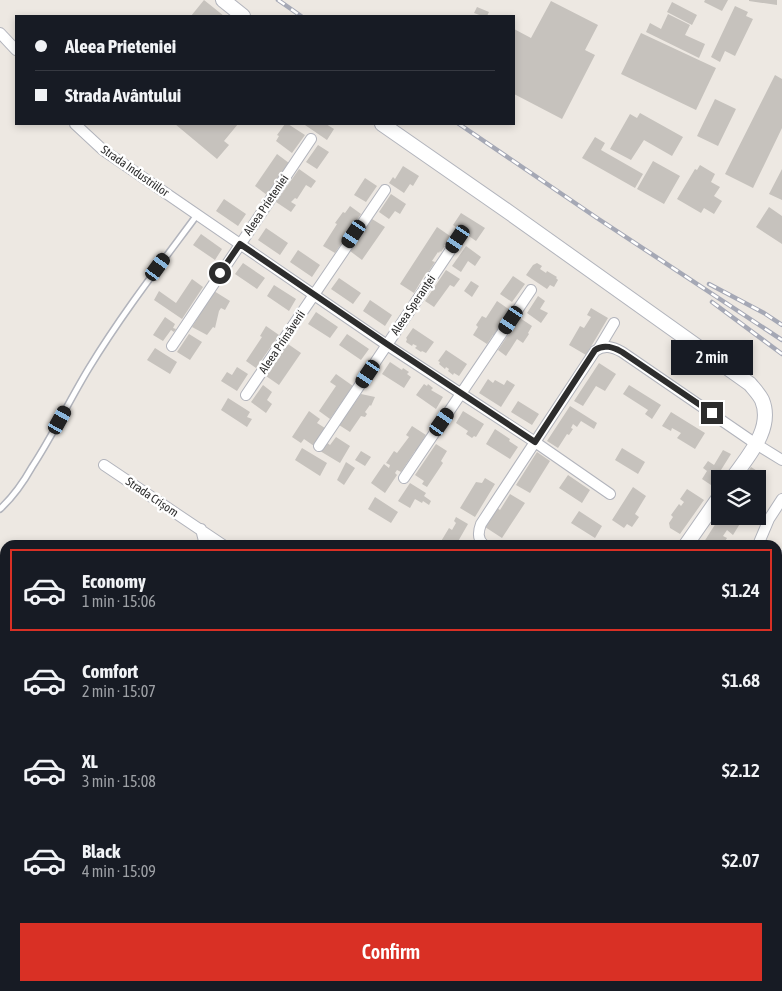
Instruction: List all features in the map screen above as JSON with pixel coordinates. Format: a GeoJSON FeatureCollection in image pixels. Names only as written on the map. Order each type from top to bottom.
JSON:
{"type":"FeatureCollection","features":[{"type":"Feature","properties":{"kind":"main road"},"geometry":{"type":"LineString","coordinates":[[223,0],[243,15]]}},
{"type":"Feature","properties":{"kind":"main road"},"geometry":{"type":"LineString","coordinates":[[383,125],[535,230],[750,384],[763,402],[764,417],[762,431],[756,444],[738,470]]}},
{"type":"Feature","properties":{"kind":"main road"},"geometry":{"type":"LineString","coordinates":[[689,540],[711,509]]}},
{"type":"Feature","properties":{"kind":"street"},"geometry":{"type":"LineString","coordinates":[[0,32],[15,49]]}},
{"type":"Feature","properties":{"kind":"street","name":"Strada Industriilor"},"geometry":{"type":"LineString","coordinates":[[76,125],[103,150],[197,215],[610,494]]}},
{"type":"Feature","properties":{"kind":"street","name":"Aleea Prieteniei"},"geometry":{"type":"LineString","coordinates":[[172,346],[311,139]]}},
{"type":"Feature","properties":{"kind":"street","name":"Aleea Primăverii"},"geometry":{"type":"LineString","coordinates":[[246,395],[385,190]]}},
{"type":"Feature","properties":{"kind":"street","name":"Aleea Speranței"},"geometry":{"type":"LineString","coordinates":[[319,446],[458,239]]}},
{"type":"Feature","properties":{"kind":"street"},"geometry":{"type":"LineString","coordinates":[[404,478],[531,290]]}},
{"type":"Feature","properties":{"kind":"street"},"geometry":{"type":"LineString","coordinates":[[599,348],[614,323]]}},
{"type":"Feature","properties":{"kind":"street"},"geometry":{"type":"LineString","coordinates":[[479,540],[481,524],[595,350],[604,346],[622,352],[782,460]]}},
{"type":"Feature","properties":{"kind":"street","name":"Strada Crișom"},"geometry":{"type":"LineString","coordinates":[[104,465],[216,540]]}},
{"type":"Feature","properties":{"kind":"street"},"geometry":{"type":"LineString","coordinates":[[761,540],[769,519],[782,499]]}},
{"type":"Feature","properties":{"kind":"street"},"geometry":{"type":"LineString","coordinates":[[201,529],[204,540]]}},
{"type":"Feature","properties":{"kind":"lane"},"geometry":{"type":"LineString","coordinates":[[0,510],[17,492],[83,378],[128,307],[197,215]]}},
{"type":"Feature","properties":{"kind":"building"},"geometry":{"type":"Polygon","coordinates":[[[204,0],[223,15],[192,15],[204,0]]]}},
{"type":"Feature","properties":{"kind":"building"},"geometry":{"type":"Polygon","coordinates":[[[705,0],[728,0],[722,11],[704,2],[705,0]]]}},
{"type":"Feature","properties":{"kind":"building"},"geometry":{"type":"Polygon","coordinates":[[[777,0],[777,5],[749,1],[777,0]]]}},
{"type":"Feature","properties":{"kind":"building"},"geometry":{"type":"Polygon","coordinates":[[[551,1],[598,25],[585,50],[595,55],[562,119],[515,95],[515,30],[531,38],[551,1]]]}},
{"type":"Feature","properties":{"kind":"building"},"geometry":{"type":"Polygon","coordinates":[[[672,2],[697,15],[692,25],[667,12],[672,2]]]}},
{"type":"Feature","properties":{"kind":"building"},"geometry":{"type":"Polygon","coordinates":[[[735,6],[748,12],[746,16],[753,19],[735,56],[725,51],[720,62],[711,57],[735,6]]]}},
{"type":"Feature","properties":{"kind":"building"},"geometry":{"type":"Polygon","coordinates":[[[477,7],[489,12],[488,15],[474,13],[477,7]]]}},
{"type":"Feature","properties":{"kind":"building"},"geometry":{"type":"Polygon","coordinates":[[[668,14],[690,25],[685,35],[705,44],[699,58],[646,32],[650,23],[661,29],[668,14]]]}},
{"type":"Feature","properties":{"kind":"building"},"geometry":{"type":"Polygon","coordinates":[[[641,33],[716,68],[696,110],[621,74],[641,33]]]}},
{"type":"Feature","properties":{"kind":"building"},"geometry":{"type":"Polygon","coordinates":[[[775,75],[782,79],[782,128],[753,188],[725,174],[775,75]]]}},
{"type":"Feature","properties":{"kind":"building"},"geometry":{"type":"Polygon","coordinates":[[[715,99],[736,109],[718,146],[697,136],[715,99]]]}},
{"type":"Feature","properties":{"kind":"building"},"geometry":{"type":"Polygon","coordinates":[[[640,113],[683,137],[672,156],[644,140],[631,160],[610,149],[630,114],[637,118],[640,113]]]}},
{"type":"Feature","properties":{"kind":"building"},"geometry":{"type":"Polygon","coordinates":[[[176,125],[237,125],[224,141],[229,145],[217,159],[176,125]]]}},
{"type":"Feature","properties":{"kind":"building"},"geometry":{"type":"Polygon","coordinates":[[[284,125],[290,125],[305,135],[292,153],[276,141],[279,136],[277,135],[284,125]]]}},
{"type":"Feature","properties":{"kind":"building"},"geometry":{"type":"Polygon","coordinates":[[[305,125],[328,125],[334,129],[327,140],[305,125]]]}},
{"type":"Feature","properties":{"kind":"building"},"geometry":{"type":"Polygon","coordinates":[[[595,137],[605,143],[601,150],[643,174],[635,188],[582,158],[595,137]]]}},
{"type":"Feature","properties":{"kind":"building"},"geometry":{"type":"Polygon","coordinates":[[[318,145],[329,152],[317,169],[306,162],[318,145]]]}},
{"type":"Feature","properties":{"kind":"building"},"geometry":{"type":"Polygon","coordinates":[[[277,154],[289,163],[267,195],[255,186],[277,154]]]}},
{"type":"Feature","properties":{"kind":"building"},"geometry":{"type":"Polygon","coordinates":[[[653,161],[680,176],[664,204],[637,189],[653,161]]]}},
{"type":"Feature","properties":{"kind":"building"},"geometry":{"type":"Polygon","coordinates":[[[700,165],[715,174],[711,182],[720,187],[714,196],[722,201],[714,214],[704,208],[701,213],[677,199],[695,169],[697,170],[700,165]]]}},
{"type":"Feature","properties":{"kind":"building"},"geometry":{"type":"Polygon","coordinates":[[[403,166],[419,176],[413,186],[410,184],[404,193],[389,183],[393,177],[395,179],[403,166]]]}},
{"type":"Feature","properties":{"kind":"building"},"geometry":{"type":"Polygon","coordinates":[[[299,169],[316,181],[311,188],[306,185],[297,199],[295,198],[291,202],[296,205],[291,212],[276,202],[299,169]]]}},
{"type":"Feature","properties":{"kind":"building"},"geometry":{"type":"Polygon","coordinates":[[[782,169],[782,200],[769,194],[782,169]]]}},
{"type":"Feature","properties":{"kind":"building"},"geometry":{"type":"Polygon","coordinates":[[[365,178],[377,186],[366,202],[354,195],[365,178]]]}},
{"type":"Feature","properties":{"kind":"building"},"geometry":{"type":"Polygon","coordinates":[[[391,194],[406,204],[400,214],[395,211],[389,219],[379,212],[391,194]]]}},
{"type":"Feature","properties":{"kind":"building"},"geometry":{"type":"Polygon","coordinates":[[[224,199],[246,214],[238,226],[216,211],[224,199]]]}},
{"type":"Feature","properties":{"kind":"building"},"geometry":{"type":"Polygon","coordinates":[[[350,206],[361,214],[335,253],[323,246],[337,224],[335,223],[350,206]]]}},
{"type":"Feature","properties":{"kind":"building"},"geometry":{"type":"Polygon","coordinates":[[[769,207],[782,216],[782,244],[756,227],[769,207]]]}},
{"type":"Feature","properties":{"kind":"building"},"geometry":{"type":"Polygon","coordinates":[[[461,213],[485,228],[476,241],[453,225],[461,213]]]}},
{"type":"Feature","properties":{"kind":"building"},"geometry":{"type":"Polygon","coordinates":[[[372,219],[385,227],[362,260],[350,251],[372,219]]]}},
{"type":"Feature","properties":{"kind":"building"},"geometry":{"type":"Polygon","coordinates":[[[437,227],[453,238],[447,246],[445,244],[441,252],[438,252],[432,261],[435,262],[429,271],[432,272],[430,276],[426,273],[414,293],[400,284],[437,227]]]}},
{"type":"Feature","properties":{"kind":"building"},"geometry":{"type":"Polygon","coordinates":[[[266,228],[288,243],[280,255],[258,240],[266,228]]]}},
{"type":"Feature","properties":{"kind":"building"},"geometry":{"type":"Polygon","coordinates":[[[201,234],[222,249],[215,260],[193,245],[201,234]]]}},
{"type":"Feature","properties":{"kind":"building"},"geometry":{"type":"Polygon","coordinates":[[[466,246],[481,257],[475,266],[468,261],[461,272],[452,266],[466,246]]]}},
{"type":"Feature","properties":{"kind":"building"},"geometry":{"type":"Polygon","coordinates":[[[298,250],[320,265],[312,277],[290,262],[298,250]]]}},
{"type":"Feature","properties":{"kind":"building"},"geometry":{"type":"Polygon","coordinates":[[[243,263],[265,278],[257,289],[235,274],[243,263]]]}},
{"type":"Feature","properties":{"kind":"building"},"geometry":{"type":"Polygon","coordinates":[[[537,263],[542,266],[540,269],[557,277],[558,280],[554,287],[550,285],[547,289],[526,275],[533,265],[537,263]]]}},
{"type":"Feature","properties":{"kind":"building"},"geometry":{"type":"Polygon","coordinates":[[[446,270],[460,279],[454,287],[450,285],[434,307],[425,301],[446,270]]]}},
{"type":"Feature","properties":{"kind":"building"},"geometry":{"type":"Polygon","coordinates":[[[513,276],[525,284],[512,302],[500,294],[513,276]]]}},
{"type":"Feature","properties":{"kind":"building"},"geometry":{"type":"Polygon","coordinates":[[[339,278],[361,293],[353,304],[331,289],[339,278]]]}},
{"type":"Feature","properties":{"kind":"building"},"geometry":{"type":"Polygon","coordinates":[[[192,279],[203,287],[182,319],[154,300],[159,291],[176,303],[192,279]]]}},
{"type":"Feature","properties":{"kind":"building"},"geometry":{"type":"Polygon","coordinates":[[[471,281],[479,286],[472,297],[464,291],[471,281]]]}},
{"type":"Feature","properties":{"kind":"building"},"geometry":{"type":"Polygon","coordinates":[[[274,285],[296,299],[289,311],[267,296],[274,285]]]}},
{"type":"Feature","properties":{"kind":"building"},"geometry":{"type":"Polygon","coordinates":[[[214,291],[230,301],[225,310],[221,308],[215,328],[213,327],[207,335],[192,327],[214,291]]]}},
{"type":"Feature","properties":{"kind":"building"},"geometry":{"type":"Polygon","coordinates":[[[538,296],[545,301],[540,309],[548,313],[541,323],[527,313],[538,296]]]}},
{"type":"Feature","properties":{"kind":"building"},"geometry":{"type":"Polygon","coordinates":[[[370,300],[392,315],[385,326],[363,311],[370,300]]]}},
{"type":"Feature","properties":{"kind":"building"},"geometry":{"type":"Polygon","coordinates":[[[497,301],[510,310],[503,321],[506,323],[496,337],[493,335],[487,344],[473,335],[478,327],[476,325],[482,316],[486,318],[497,301]]]}},
{"type":"Feature","properties":{"kind":"building"},"geometry":{"type":"Polygon","coordinates":[[[591,308],[608,318],[586,355],[569,345],[580,326],[584,328],[591,317],[587,315],[591,308]]]}},
{"type":"Feature","properties":{"kind":"building"},"geometry":{"type":"Polygon","coordinates":[[[316,312],[338,327],[330,338],[308,324],[316,312]]]}},
{"type":"Feature","properties":{"kind":"building"},"geometry":{"type":"Polygon","coordinates":[[[517,316],[532,326],[523,343],[517,339],[506,356],[498,350],[514,326],[511,324],[517,316]]]}},
{"type":"Feature","properties":{"kind":"building"},"geometry":{"type":"Polygon","coordinates":[[[165,317],[175,324],[173,328],[176,329],[174,332],[171,330],[163,341],[153,335],[165,317]]]}},
{"type":"Feature","properties":{"kind":"building"},"geometry":{"type":"Polygon","coordinates":[[[266,326],[279,335],[256,368],[246,361],[262,337],[260,336],[266,326]]]}},
{"type":"Feature","properties":{"kind":"building"},"geometry":{"type":"Polygon","coordinates":[[[413,328],[434,342],[426,353],[415,348],[417,346],[413,344],[412,346],[406,342],[406,338],[413,328]]]}},
{"type":"Feature","properties":{"kind":"building"},"geometry":{"type":"Polygon","coordinates":[[[189,334],[202,342],[190,360],[177,352],[189,334]]]}},
{"type":"Feature","properties":{"kind":"building"},"geometry":{"type":"Polygon","coordinates":[[[347,334],[369,349],[361,360],[339,345],[347,334]]]}},
{"type":"Feature","properties":{"kind":"building"},"geometry":{"type":"Polygon","coordinates":[[[288,344],[301,353],[279,385],[266,376],[288,344]]]}},
{"type":"Feature","properties":{"kind":"building"},"geometry":{"type":"Polygon","coordinates":[[[155,348],[177,362],[170,374],[147,360],[155,348]]]}},
{"type":"Feature","properties":{"kind":"building"},"geometry":{"type":"Polygon","coordinates":[[[446,350],[467,364],[459,376],[454,373],[453,375],[448,371],[449,369],[446,367],[445,369],[439,364],[440,362],[438,361],[446,350]]]}},
{"type":"Feature","properties":{"kind":"building"},"geometry":{"type":"Polygon","coordinates":[[[390,362],[409,372],[407,374],[411,377],[404,388],[382,374],[390,362]]]}},
{"type":"Feature","properties":{"kind":"building"},"geometry":{"type":"Polygon","coordinates":[[[599,363],[616,374],[605,391],[596,386],[583,406],[574,401],[599,363]]]}},
{"type":"Feature","properties":{"kind":"building"},"geometry":{"type":"Polygon","coordinates":[[[237,367],[248,374],[237,391],[221,381],[227,372],[232,375],[237,367]]]}},
{"type":"Feature","properties":{"kind":"building"},"geometry":{"type":"Polygon","coordinates":[[[336,374],[353,386],[330,419],[319,411],[336,386],[330,382],[336,374]]]}},
{"type":"Feature","properties":{"kind":"building"},"geometry":{"type":"Polygon","coordinates":[[[488,379],[493,383],[495,380],[504,385],[507,380],[515,385],[501,407],[479,393],[488,379]]]}},
{"type":"Feature","properties":{"kind":"building"},"geometry":{"type":"Polygon","coordinates":[[[424,384],[427,386],[428,384],[433,388],[431,390],[443,397],[436,409],[416,395],[424,384]]]}},
{"type":"Feature","properties":{"kind":"building"},"geometry":{"type":"Polygon","coordinates":[[[263,385],[272,392],[267,400],[272,404],[266,413],[251,402],[263,385]]]}},
{"type":"Feature","properties":{"kind":"building"},"geometry":{"type":"Polygon","coordinates":[[[629,385],[661,405],[652,419],[645,414],[648,410],[623,394],[629,385]]]}},
{"type":"Feature","properties":{"kind":"building"},"geometry":{"type":"Polygon","coordinates":[[[361,394],[375,397],[371,406],[365,412],[367,414],[365,417],[361,416],[350,432],[339,425],[361,394]]]}},
{"type":"Feature","properties":{"kind":"building"},"geometry":{"type":"Polygon","coordinates":[[[228,398],[250,412],[247,417],[252,419],[247,427],[221,410],[228,398]]]}},
{"type":"Feature","properties":{"kind":"building"},"geometry":{"type":"Polygon","coordinates":[[[518,401],[539,414],[532,425],[511,412],[518,401]]]}},
{"type":"Feature","properties":{"kind":"building"},"geometry":{"type":"Polygon","coordinates":[[[570,406],[597,423],[594,429],[581,421],[577,427],[573,424],[571,428],[573,429],[569,435],[567,434],[558,448],[547,441],[570,406]]]}},
{"type":"Feature","properties":{"kind":"building"},"geometry":{"type":"Polygon","coordinates":[[[309,411],[320,419],[317,423],[325,428],[314,446],[304,439],[301,443],[292,437],[309,411]]]}},
{"type":"Feature","properties":{"kind":"building"},"geometry":{"type":"Polygon","coordinates":[[[463,411],[484,424],[476,437],[472,438],[466,434],[468,431],[456,423],[463,411]]]}},
{"type":"Feature","properties":{"kind":"building"},"geometry":{"type":"Polygon","coordinates":[[[671,412],[705,433],[695,449],[677,438],[681,433],[672,428],[671,431],[662,426],[671,412]]]}},
{"type":"Feature","properties":{"kind":"building"},"geometry":{"type":"Polygon","coordinates":[[[412,426],[426,435],[419,446],[422,448],[418,453],[415,451],[401,472],[397,470],[395,473],[397,475],[385,493],[371,483],[384,464],[389,468],[390,465],[386,463],[394,451],[397,453],[409,437],[406,435],[412,426]]]}},
{"type":"Feature","properties":{"kind":"building"},"geometry":{"type":"Polygon","coordinates":[[[495,429],[518,447],[510,459],[486,444],[495,429]]]}},
{"type":"Feature","properties":{"kind":"building"},"geometry":{"type":"Polygon","coordinates":[[[336,437],[350,446],[340,463],[320,451],[326,442],[330,445],[336,437]]]}},
{"type":"Feature","properties":{"kind":"building"},"geometry":{"type":"Polygon","coordinates":[[[436,444],[447,451],[441,461],[443,463],[427,487],[422,484],[424,481],[415,475],[436,444]]]}},
{"type":"Feature","properties":{"kind":"building"},"geometry":{"type":"Polygon","coordinates":[[[302,448],[327,463],[320,476],[295,460],[302,448]]]}},
{"type":"Feature","properties":{"kind":"building"},"geometry":{"type":"Polygon","coordinates":[[[622,448],[645,462],[638,474],[615,460],[622,448]]]}},
{"type":"Feature","properties":{"kind":"building"},"geometry":{"type":"Polygon","coordinates":[[[723,450],[731,454],[721,470],[711,470],[711,485],[702,479],[707,471],[703,468],[708,461],[714,465],[723,450]]]}},
{"type":"Feature","properties":{"kind":"building"},"geometry":{"type":"Polygon","coordinates":[[[361,451],[371,457],[365,466],[355,460],[361,451]]]}},
{"type":"Feature","properties":{"kind":"building"},"geometry":{"type":"Polygon","coordinates":[[[537,452],[550,461],[530,493],[516,485],[537,452]]]}},
{"type":"Feature","properties":{"kind":"building"},"geometry":{"type":"Polygon","coordinates":[[[346,462],[355,468],[344,485],[337,480],[346,462]]]}},
{"type":"Feature","properties":{"kind":"building"},"geometry":{"type":"Polygon","coordinates":[[[568,475],[590,490],[582,503],[559,488],[568,475]]]}},
{"type":"Feature","properties":{"kind":"building"},"geometry":{"type":"Polygon","coordinates":[[[485,478],[495,484],[475,517],[460,508],[476,482],[482,483],[485,478]]]}},
{"type":"Feature","properties":{"kind":"building"},"geometry":{"type":"Polygon","coordinates":[[[410,483],[426,493],[424,496],[431,501],[429,505],[415,499],[410,508],[398,501],[410,483]]]}},
{"type":"Feature","properties":{"kind":"building"},"geometry":{"type":"Polygon","coordinates":[[[633,487],[646,496],[635,514],[639,517],[632,527],[627,524],[624,528],[612,520],[633,487]]]}},
{"type":"Feature","properties":{"kind":"building"},"geometry":{"type":"Polygon","coordinates":[[[687,489],[704,500],[680,534],[670,528],[669,523],[673,517],[671,515],[679,504],[681,506],[684,502],[680,499],[687,489]]]}},
{"type":"Feature","properties":{"kind":"building"},"geometry":{"type":"Polygon","coordinates":[[[510,494],[525,503],[502,538],[485,527],[496,507],[500,510],[510,494]]]}},
{"type":"Feature","properties":{"kind":"building"},"geometry":{"type":"Polygon","coordinates":[[[375,497],[398,512],[391,523],[368,509],[375,497]]]}},
{"type":"Feature","properties":{"kind":"building"},"geometry":{"type":"Polygon","coordinates":[[[579,511],[602,526],[595,538],[571,523],[579,511]]]}},
{"type":"Feature","properties":{"kind":"building"},"geometry":{"type":"Polygon","coordinates":[[[456,517],[468,524],[459,540],[442,540],[449,528],[452,530],[456,523],[454,521],[456,517]]]}},
{"type":"Feature","properties":{"kind":"building"},"geometry":{"type":"Polygon","coordinates":[[[715,525],[739,525],[733,535],[727,530],[723,536],[727,538],[726,540],[705,540],[715,525]]]}},
{"type":"Feature","properties":{"kind":"railway"},"geometry":{"type":"LineString","coordinates":[[278,0],[300,15]]}},
{"type":"Feature","properties":{"kind":"railway"},"geometry":{"type":"LineString","coordinates":[[460,125],[782,340]]}},
{"type":"Feature","properties":{"kind":"railway"},"geometry":{"type":"LineString","coordinates":[[709,284],[764,313],[782,325]]}},
{"type":"Feature","properties":{"kind":"railway"},"geometry":{"type":"LineString","coordinates":[[712,302],[782,354]]}},
{"type":"Feature","properties":{"kind":"route"},"geometry":{"type":"LineString","coordinates":[[220,273],[240,244],[535,442],[595,350],[604,346],[615,348],[622,352],[712,413]]}}]}
